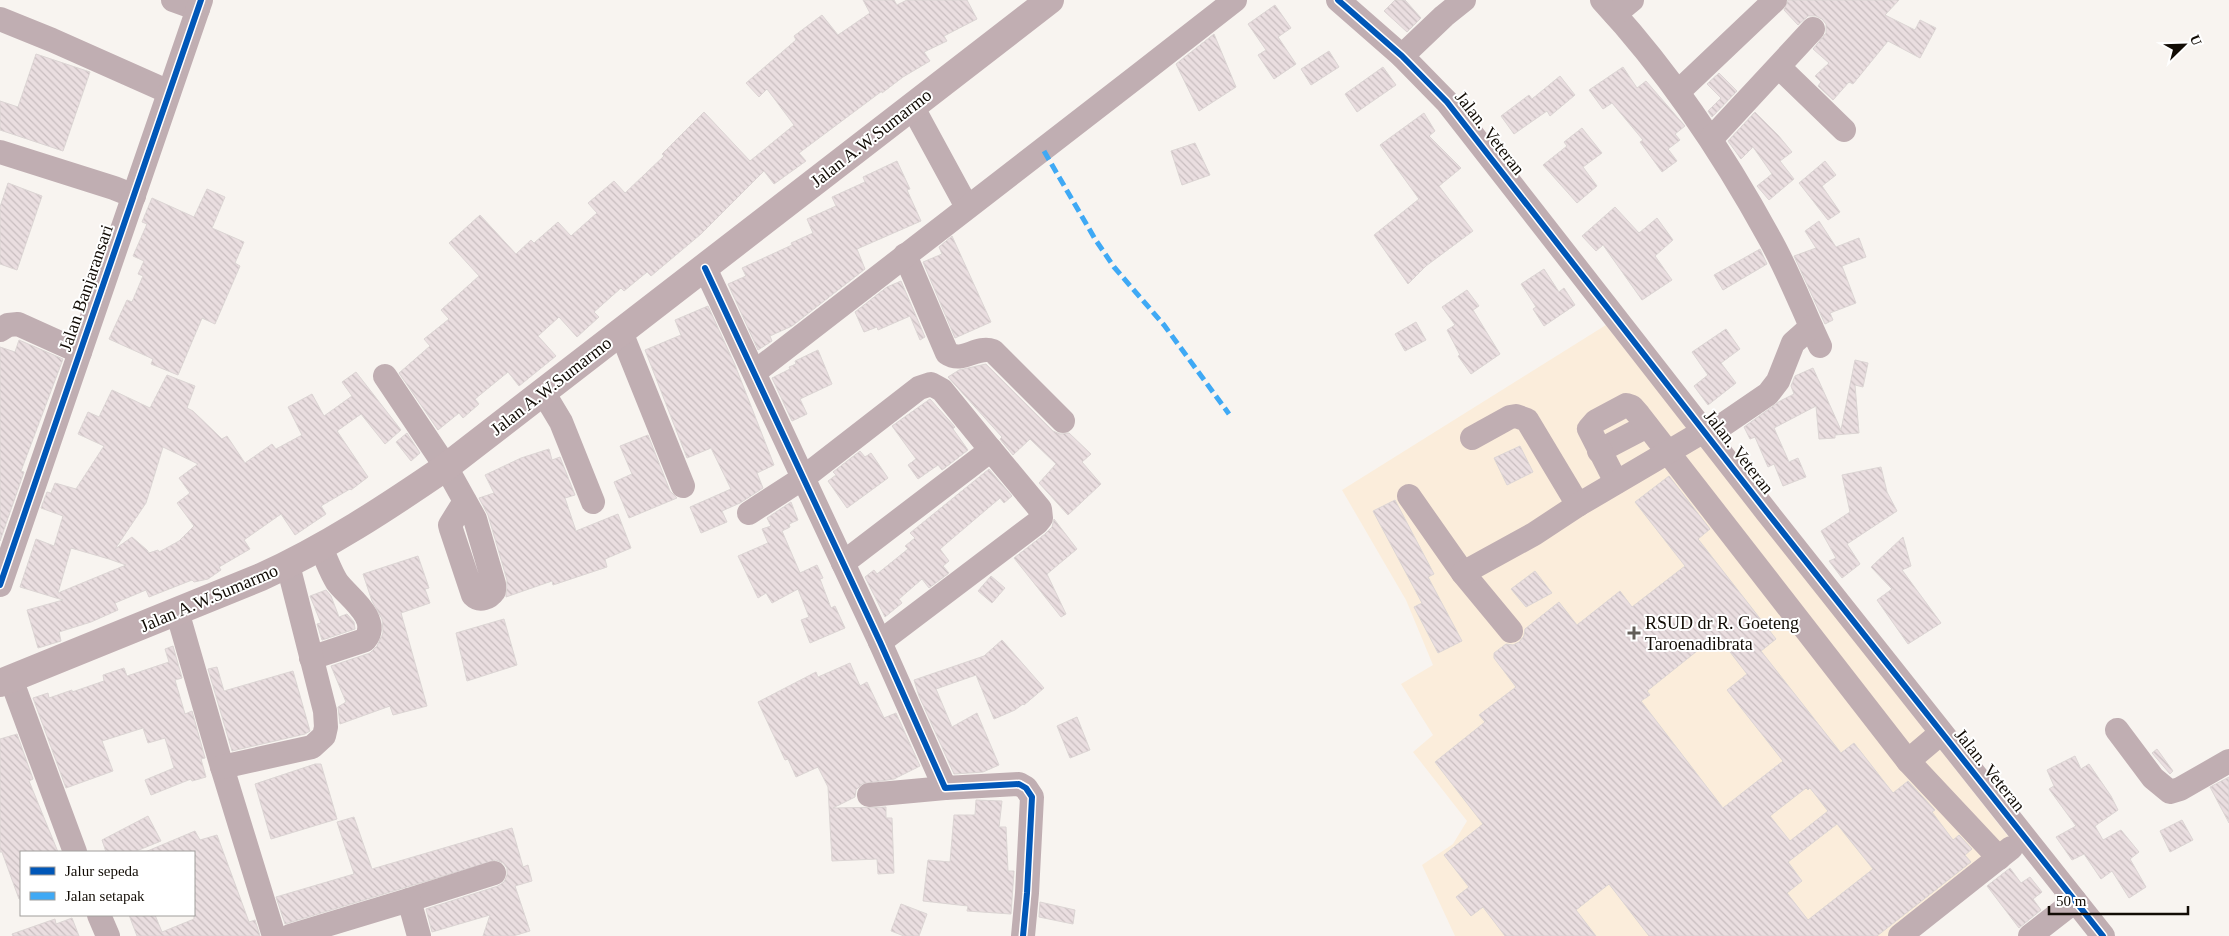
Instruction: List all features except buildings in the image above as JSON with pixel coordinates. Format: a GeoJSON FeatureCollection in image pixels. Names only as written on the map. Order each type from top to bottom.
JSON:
{"type":"FeatureCollection","features":[{"type":"Feature","properties":{"kind":"main road","name":"Jalan A.W.Sumarmo"},"geometry":{"type":"LineString","coordinates":[[6,681],[288,565],[369,519],[446,467],[705,268],[1045,2]]}},
{"type":"Feature","properties":{"kind":"street"},"geometry":{"type":"LineString","coordinates":[[173,0],[199,4]]}},
{"type":"Feature","properties":{"kind":"street"},"geometry":{"type":"LineString","coordinates":[[756,372],[967,207],[1044,151],[1236,0]]}},
{"type":"Feature","properties":{"kind":"street","name":"Jalan. Veteran"},"geometry":{"type":"LineString","coordinates":[[1338,0],[1402,56],[1447,102],[1941,733],[2103,936]]}},
{"type":"Feature","properties":{"kind":"street"},"geometry":{"type":"LineString","coordinates":[[1402,56],[1444,16],[1464,0]]}},
{"type":"Feature","properties":{"kind":"street"},"geometry":{"type":"LineString","coordinates":[[1678,92],[1775,0]]}},
{"type":"Feature","properties":{"kind":"street","name":"Jalan Banjaransari"},"geometry":{"type":"LineString","coordinates":[[0,585],[199,4]]}},
{"type":"Feature","properties":{"kind":"street"},"geometry":{"type":"LineString","coordinates":[[1463,573],[1534,534],[1578,504],[1668,452],[1706,433],[1768,394],[1775,387],[1792,343],[1815,337],[1770,238],[1712,139],[1617,5]]}},
{"type":"Feature","properties":{"kind":"street"},"geometry":{"type":"LineString","coordinates":[[0,19],[169,92]]}},
{"type":"Feature","properties":{"kind":"street"},"geometry":{"type":"LineString","coordinates":[[1712,139],[1813,30]]}},
{"type":"Feature","properties":{"kind":"street"},"geometry":{"type":"LineString","coordinates":[[1779,68],[1844,130]]}},
{"type":"Feature","properties":{"kind":"street"},"geometry":{"type":"LineString","coordinates":[[912,106],[967,207]]}},
{"type":"Feature","properties":{"kind":"street"},"geometry":{"type":"LineString","coordinates":[[0,152],[134,196]]}},
{"type":"Feature","properties":{"kind":"street"},"geometry":{"type":"LineString","coordinates":[[905,255],[947,353],[953,357],[960,358],[980,350],[992,351],[1063,420]]}},
{"type":"Feature","properties":{"kind":"street"},"geometry":{"type":"LineString","coordinates":[[705,268],[756,372],[945,788]]}},
{"type":"Feature","properties":{"kind":"street"},"geometry":{"type":"LineString","coordinates":[[0,330],[8,325],[18,324],[80,352]]}},
{"type":"Feature","properties":{"kind":"street"},"geometry":{"type":"LineString","coordinates":[[621,332],[683,486]]}},
{"type":"Feature","properties":{"kind":"street"},"geometry":{"type":"LineString","coordinates":[[385,376],[446,467],[465,501]]}},
{"type":"Feature","properties":{"kind":"street"},"geometry":{"type":"LineString","coordinates":[[749,513],[803,478],[919,388],[932,384],[942,390],[1037,505],[1041,518],[880,642]]}},
{"type":"Feature","properties":{"kind":"street"},"geometry":{"type":"LineString","coordinates":[[543,392],[561,422],[593,502]]}},
{"type":"Feature","properties":{"kind":"street"},"geometry":{"type":"LineString","coordinates":[[1616,482],[1589,429],[1596,421],[1626,405],[1632,407],[1668,452],[1908,761],[1999,858]]}},
{"type":"Feature","properties":{"kind":"street"},"geometry":{"type":"LineString","coordinates":[[1472,438],[1510,417],[1516,416],[1527,420],[1578,504]]}},
{"type":"Feature","properties":{"kind":"street"},"geometry":{"type":"LineString","coordinates":[[843,563],[991,450]]}},
{"type":"Feature","properties":{"kind":"street"},"geometry":{"type":"LineString","coordinates":[[1409,496],[1463,573],[1511,631]]}},
{"type":"Feature","properties":{"kind":"street"},"geometry":{"type":"LineString","coordinates":[[311,658],[366,640],[369,630],[364,612],[337,581],[320,546]]}},
{"type":"Feature","properties":{"kind":"street"},"geometry":{"type":"LineString","coordinates":[[222,767],[312,747],[324,736],[326,727],[325,711],[288,565]]}},
{"type":"Feature","properties":{"kind":"street"},"geometry":{"type":"LineString","coordinates":[[177,611],[274,936]]}},
{"type":"Feature","properties":{"kind":"street"},"geometry":{"type":"LineString","coordinates":[[6,681],[75,851]]}},
{"type":"Feature","properties":{"kind":"street"},"geometry":{"type":"LineString","coordinates":[[2117,730],[2153,778],[2170,792],[2180,789],[2229,761]]}},
{"type":"Feature","properties":{"kind":"street"},"geometry":{"type":"LineString","coordinates":[[1908,761],[1941,733]]}},
{"type":"Feature","properties":{"kind":"street"},"geometry":{"type":"LineString","coordinates":[[869,795],[1019,784],[1029,792],[1032,797],[1023,936]]}},
{"type":"Feature","properties":{"kind":"street"},"geometry":{"type":"LineString","coordinates":[[1900,936],[2024,837]]}},
{"type":"Feature","properties":{"kind":"street"},"geometry":{"type":"LineString","coordinates":[[290,936],[494,873]]}},
{"type":"Feature","properties":{"kind":"street"},"geometry":{"type":"LineString","coordinates":[[409,900],[419,936]]}},
{"type":"Feature","properties":{"kind":"street"},"geometry":{"type":"LineString","coordinates":[[2030,936],[2074,901]]}},
{"type":"Feature","properties":{"kind":"street"},"geometry":{"type":"LineString","coordinates":[[99,916],[108,936]]}},
{"type":"Feature","properties":{"kind":"shaded area","name":"RSUD dr R. Goeteng Taroenadibrata"},"geometry":{"type":"Polygon","coordinates":[[[1606,325],[2019,850],[1913,936],[1455,936],[1422,865],[1453,844],[1467,821],[1413,752],[1433,735],[1401,684],[1433,665],[1406,600],[1342,490],[1606,325]]]}},
{"type":"Feature","properties":{"kind":"marked path"},"geometry":{"type":"LineString","coordinates":[[1044,151],[1095,239],[1114,267],[1164,325],[1229,414]]}},
{"type":"Feature","properties":{"kind":"cycle path"},"geometry":{"type":"LineString","coordinates":[[0,585],[201,0]]}},
{"type":"Feature","properties":{"kind":"cycle path"},"geometry":{"type":"LineString","coordinates":[[1338,0],[1402,56],[1447,102],[1766,511],[2103,936]]}},
{"type":"Feature","properties":{"kind":"cycle path"},"geometry":{"type":"LineString","coordinates":[[705,268],[880,642],[945,788],[1019,784],[1026,788],[1032,797],[1023,936]]}},
{"type":"Feature","properties":{"kind":"place","name":"RSUD dr R. Goeteng Taroenadibrata"},"geometry":{"type":"Point","coordinates":[1634,633]}}]}
